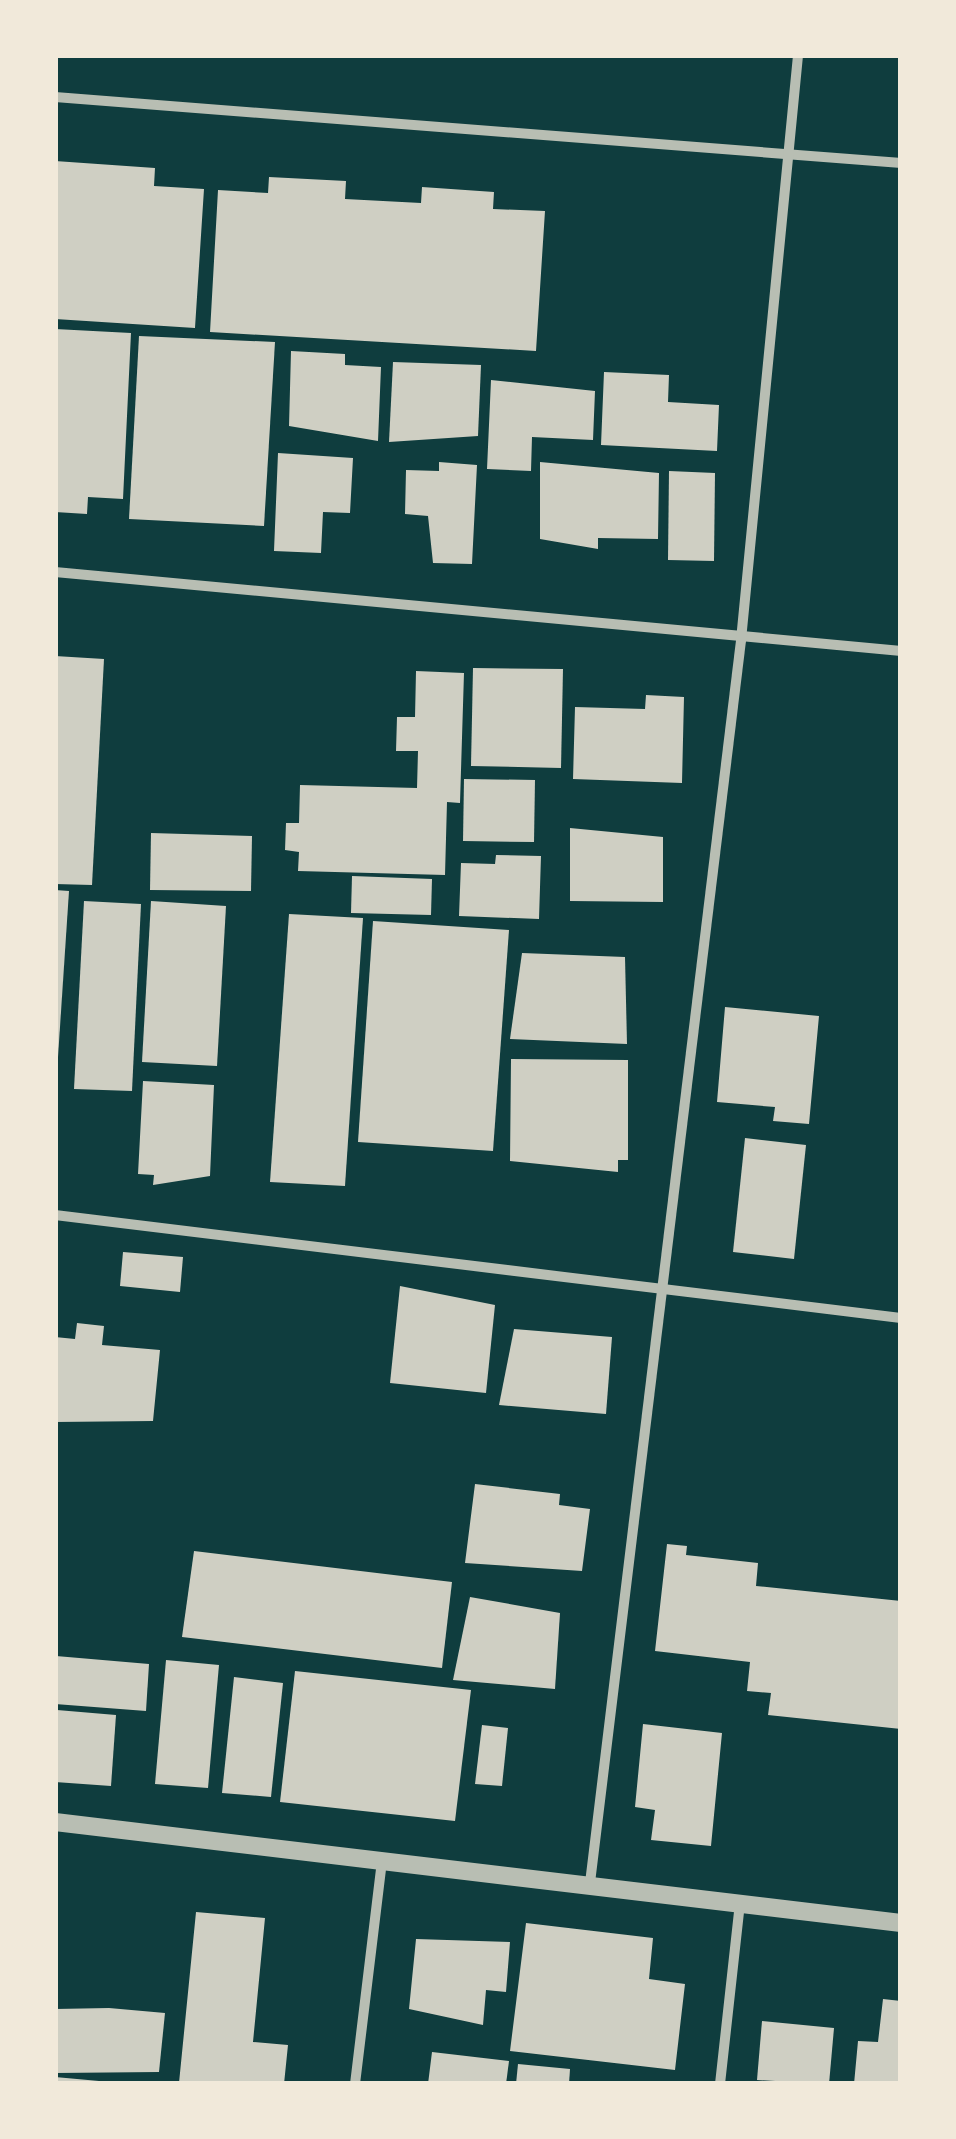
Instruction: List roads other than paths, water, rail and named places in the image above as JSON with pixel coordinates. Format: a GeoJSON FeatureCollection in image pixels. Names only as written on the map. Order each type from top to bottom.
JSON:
{"type":"FeatureCollection","features":[{"type":"Feature","properties":{"kind":"street"},"geometry":{"type":"LineString","coordinates":[[590,1883],[655,1289],[741,640],[798,55]]}},
{"type":"Feature","properties":{"kind":"street"},"geometry":{"type":"LineString","coordinates":[[55,97],[901,162]]}},
{"type":"Feature","properties":{"kind":"street"},"geometry":{"type":"LineString","coordinates":[[55,572],[741,640],[901,651]]}},
{"type":"Feature","properties":{"kind":"street"},"geometry":{"type":"LineString","coordinates":[[55,1214],[901,1318]]}},
{"type":"Feature","properties":{"kind":"street"},"geometry":{"type":"LineString","coordinates":[[55,1822],[901,1923]]}},
{"type":"Feature","properties":{"kind":"street"},"geometry":{"type":"LineString","coordinates":[[354,2084],[382,1861]]}},
{"type":"Feature","properties":{"kind":"street"},"geometry":{"type":"LineString","coordinates":[[720,2084],[740,1904]]}}]}
